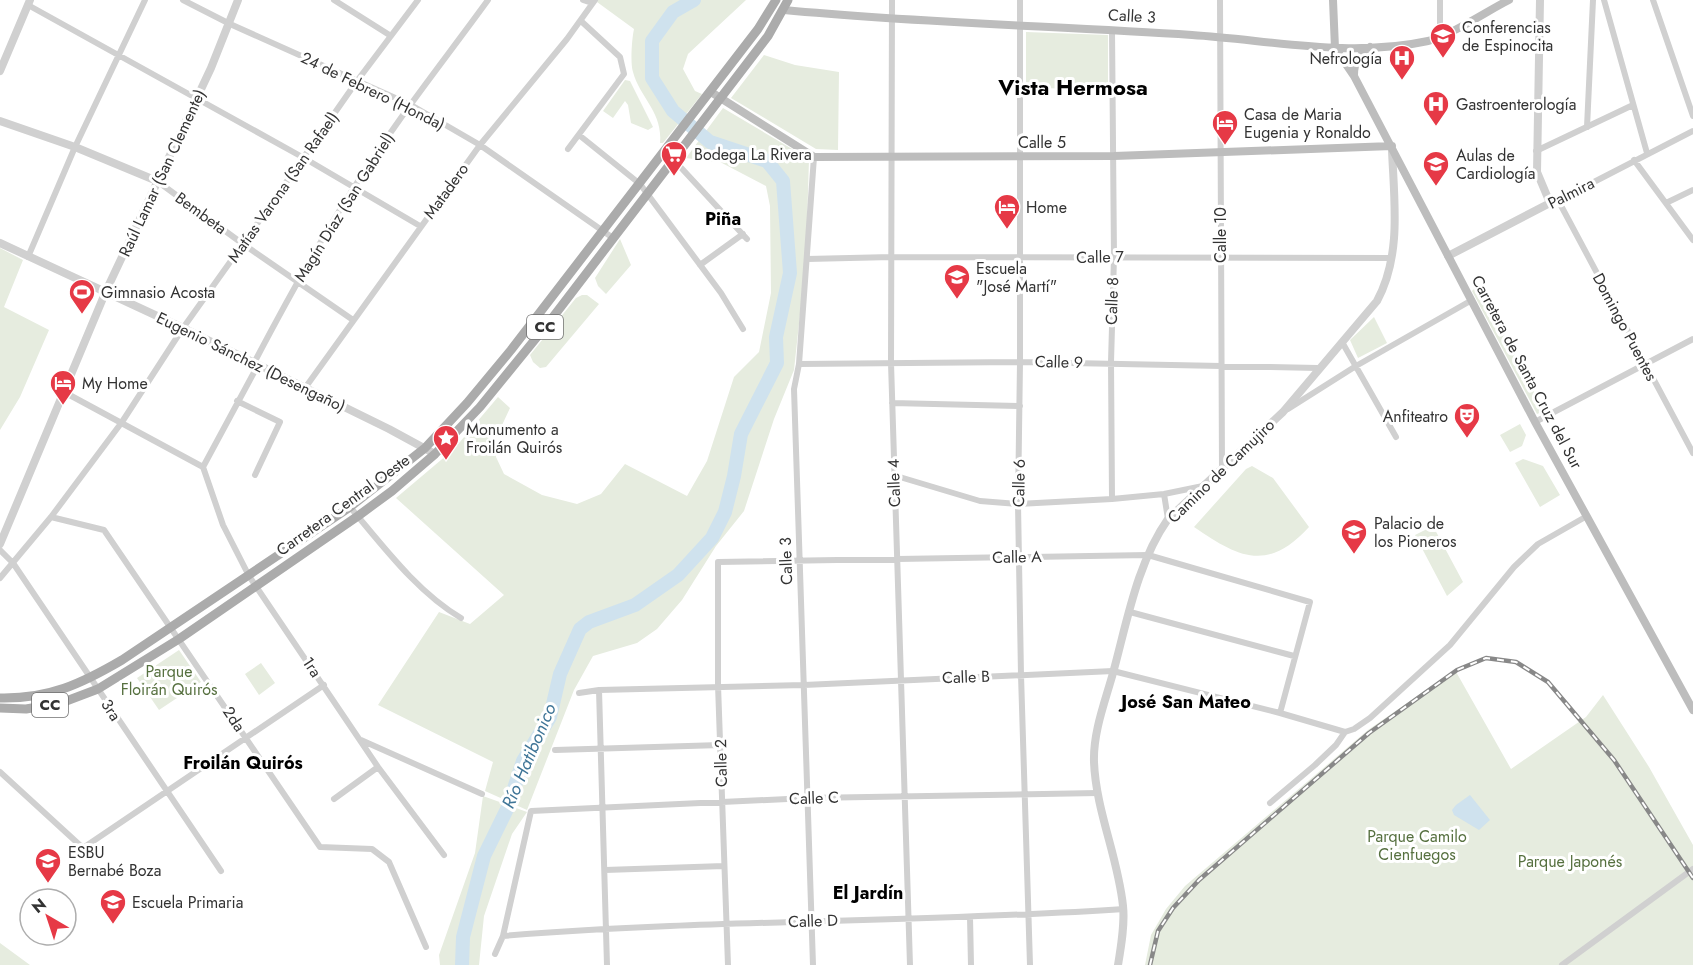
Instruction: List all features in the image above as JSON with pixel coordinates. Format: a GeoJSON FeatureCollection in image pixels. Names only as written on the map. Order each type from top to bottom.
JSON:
{"type":"FeatureCollection","features":[{"type":"Feature","properties":{"kind":"main road","name":"Carretera Central Oeste"},"geometry":{"type":"LineString","coordinates":[[0,698],[23,698],[58,692],[91,678],[172,628],[350,507],[425,448],[467,404],[511,350],[709,95],[758,29],[776,0]]}},
{"type":"Feature","properties":{"kind":"main road","name":"CC"},"geometry":{"type":"LineString","coordinates":[[718,102],[768,36],[788,0]]}},
{"type":"Feature","properties":{"kind":"main road"},"geometry":{"type":"LineString","coordinates":[[1334,0],[1335,48]]}},
{"type":"Feature","properties":{"kind":"main road","name":"Calle 3"},"geometry":{"type":"LineString","coordinates":[[784,10],[1020,27],[1221,37],[1335,48],[1429,41],[1509,0]]}},
{"type":"Feature","properties":{"kind":"main road"},"geometry":{"type":"LineString","coordinates":[[1354,76],[1354,63],[1370,47]]}},
{"type":"Feature","properties":{"kind":"main road","name":"Carretera de Santa Cruz del Sur"},"geometry":{"type":"LineString","coordinates":[[1335,48],[1354,76],[1392,146],[1536,422],[1693,710]]}},
{"type":"Feature","properties":{"kind":"main road"},"geometry":{"type":"LineString","coordinates":[[709,95],[814,157]]}},
{"type":"Feature","properties":{"kind":"main road","name":"Carretera Central Oeste"},"geometry":{"type":"LineString","coordinates":[[0,708],[26,709],[61,703],[98,689],[179,639],[358,516],[435,454],[480,407],[520,358],[718,102]]}},
{"type":"Feature","properties":{"kind":"main road","name":"Calle 5"},"geometry":{"type":"LineString","coordinates":[[814,157],[1114,156],[1392,146]]}},
{"type":"Feature","properties":{"kind":"main road"},"geometry":{"type":"LineString","coordinates":[[511,350],[520,358]]}},
{"type":"Feature","properties":{"kind":"street"},"geometry":{"type":"LineString","coordinates":[[28,257],[75,147],[145,0]]}},
{"type":"Feature","properties":{"kind":"street","name":"24 de Febrero (Honda)"},"geometry":{"type":"LineString","coordinates":[[183,0],[230,24],[411,105],[480,145],[613,238]]}},
{"type":"Feature","properties":{"kind":"street","name":"Raúl Lamar (San Clemente)"},"geometry":{"type":"LineString","coordinates":[[0,544],[106,291],[196,100],[230,24],[238,0]]}},
{"type":"Feature","properties":{"kind":"street"},"geometry":{"type":"LineString","coordinates":[[334,0],[391,36]]}},
{"type":"Feature","properties":{"kind":"street","name":"Matías Varona (San Rafael)"},"geometry":{"type":"LineString","coordinates":[[0,578],[51,517],[122,422],[183,328],[357,81],[418,0]]}},
{"type":"Feature","properties":{"kind":"street"},"geometry":{"type":"LineString","coordinates":[[583,0],[593,2]]}},
{"type":"Feature","properties":{"kind":"street","name":"Calle 4"},"geometry":{"type":"LineString","coordinates":[[892,0],[893,475],[902,680],[910,965]]}},
{"type":"Feature","properties":{"kind":"street","name":"Calle 6"},"geometry":{"type":"LineString","coordinates":[[1020,0],[1018,504],[1030,965]]}},
{"type":"Feature","properties":{"kind":"street","name":"Calle 10"},"geometry":{"type":"LineString","coordinates":[[1220,0],[1222,469]]}},
{"type":"Feature","properties":{"kind":"street"},"geometry":{"type":"LineString","coordinates":[[1440,0],[1440,37]]}},
{"type":"Feature","properties":{"kind":"street","name":"Domingo Puentes"},"geometry":{"type":"LineString","coordinates":[[1540,0],[1536,172],[1693,453]]}},
{"type":"Feature","properties":{"kind":"street"},"geometry":{"type":"LineString","coordinates":[[1587,127],[1593,0]]}},
{"type":"Feature","properties":{"kind":"street"},"geometry":{"type":"LineString","coordinates":[[1604,0],[1647,153]]}},
{"type":"Feature","properties":{"kind":"street"},"geometry":{"type":"LineString","coordinates":[[1653,0],[1693,116]]}},
{"type":"Feature","properties":{"kind":"street","name":"Magín Díaz (San Gabriel)"},"geometry":{"type":"LineString","coordinates":[[203,466],[297,282],[353,188],[486,1]]}},
{"type":"Feature","properties":{"kind":"street"},"geometry":{"type":"LineString","coordinates":[[0,71],[29,2],[196,100],[304,158],[420,226]]}},
{"type":"Feature","properties":{"kind":"street","name":"Matadero"},"geometry":{"type":"LineString","coordinates":[[305,388],[480,145],[581,21],[593,2]]}},
{"type":"Feature","properties":{"kind":"street"},"geometry":{"type":"LineString","coordinates":[[568,149],[624,74],[620,57],[581,21]]}},
{"type":"Feature","properties":{"kind":"street","name":"Calle 8"},"geometry":{"type":"LineString","coordinates":[[1112,30],[1114,156],[1112,499]]}},
{"type":"Feature","properties":{"kind":"street"},"geometry":{"type":"LineString","coordinates":[[1536,151],[1633,105]]}},
{"type":"Feature","properties":{"kind":"street","name":"Bembeta"},"geometry":{"type":"LineString","coordinates":[[0,121],[75,147],[157,181],[353,320]]}},
{"type":"Feature","properties":{"kind":"street","name":"Palmira"},"geometry":{"type":"LineString","coordinates":[[1448,256],[1647,153],[1692,133]]}},
{"type":"Feature","properties":{"kind":"street"},"geometry":{"type":"LineString","coordinates":[[579,135],[640,184],[721,292],[743,329]]}},
{"type":"Feature","properties":{"kind":"street","name":"Camino de Camujiro"},"geometry":{"type":"LineString","coordinates":[[1118,965],[1124,909],[1098,793],[1094,761],[1096,733],[1148,555],[1156,536],[1168,519],[1283,412],[1377,301],[1387,280],[1392,258],[1394,213],[1392,146]]}},
{"type":"Feature","properties":{"kind":"street"},"geometry":{"type":"LineString","coordinates":[[675,157],[745,236],[699,265]]}},
{"type":"Feature","properties":{"kind":"street","name":"Calle 3"},"geometry":{"type":"LineString","coordinates":[[813,965],[794,389],[800,364],[814,157]]}},
{"type":"Feature","properties":{"kind":"street"},"geometry":{"type":"LineString","coordinates":[[1634,160],[1692,237]]}},
{"type":"Feature","properties":{"kind":"street"},"geometry":{"type":"LineString","coordinates":[[1666,203],[1693,190]]}},
{"type":"Feature","properties":{"kind":"street","name":"Eugenio Sánchez (Desengaño)"},"geometry":{"type":"LineString","coordinates":[[0,243],[183,328],[435,454]]}},
{"type":"Feature","properties":{"kind":"street","name":"Calle 7"},"geometry":{"type":"LineString","coordinates":[[807,259],[1114,256],[1392,258]]}},
{"type":"Feature","properties":{"kind":"street"},"geometry":{"type":"LineString","coordinates":[[1283,412],[1356,366],[1472,300]]}},
{"type":"Feature","properties":{"kind":"street"},"geometry":{"type":"LineString","coordinates":[[1536,422],[1693,339]]}},
{"type":"Feature","properties":{"kind":"street"},"geometry":{"type":"LineString","coordinates":[[1342,342],[1396,437]]}},
{"type":"Feature","properties":{"kind":"street","name":"Calle 9"},"geometry":{"type":"LineString","coordinates":[[800,364],[1111,362],[1318,368]]}},
{"type":"Feature","properties":{"kind":"street"},"geometry":{"type":"LineString","coordinates":[[64,392],[203,466]]}},
{"type":"Feature","properties":{"kind":"street"},"geometry":{"type":"LineString","coordinates":[[237,401],[280,422],[255,475]]}},
{"type":"Feature","properties":{"kind":"street"},"geometry":{"type":"LineString","coordinates":[[892,403],[1020,406]]}},
{"type":"Feature","properties":{"kind":"street"},"geometry":{"type":"LineString","coordinates":[[1686,439],[1693,435]]}},
{"type":"Feature","properties":{"kind":"street","name":"1ra"},"geometry":{"type":"LineString","coordinates":[[203,466],[223,525],[249,576],[378,767],[444,855]]}},
{"type":"Feature","properties":{"kind":"street"},"geometry":{"type":"LineString","coordinates":[[893,475],[980,501],[1018,504],[1164,494],[1203,486]]}},
{"type":"Feature","properties":{"kind":"street"},"geometry":{"type":"LineString","coordinates":[[1164,494],[1168,519]]}},
{"type":"Feature","properties":{"kind":"street"},"geometry":{"type":"LineString","coordinates":[[350,507],[424,591],[441,606],[461,618]]}},
{"type":"Feature","properties":{"kind":"street"},"geometry":{"type":"LineString","coordinates":[[1270,802],[1315,765],[1336,745],[1345,732],[1370,718],[1450,645],[1514,567],[1538,544],[1587,516]]}},
{"type":"Feature","properties":{"kind":"street","name":"2da"},"geometry":{"type":"LineString","coordinates":[[51,517],[104,530],[320,847],[372,849],[389,862],[426,947]]}},
{"type":"Feature","properties":{"kind":"street","name":"3ra"},"geometry":{"type":"LineString","coordinates":[[0,550],[13,563],[221,871]]}},
{"type":"Feature","properties":{"kind":"street","name":"Calle A"},"geometry":{"type":"LineString","coordinates":[[718,562],[1148,555],[1310,602],[1294,656]]}},
{"type":"Feature","properties":{"kind":"street","name":"Calle 2"},"geometry":{"type":"LineString","coordinates":[[718,562],[718,685],[728,965]]}},
{"type":"Feature","properties":{"kind":"street"},"geometry":{"type":"LineString","coordinates":[[1130,612],[1294,656],[1280,712]]}},
{"type":"Feature","properties":{"kind":"street","name":"Calle B"},"geometry":{"type":"LineString","coordinates":[[579,693],[599,690],[718,685],[804,685],[1113,671],[1280,712],[1345,732]]}},
{"type":"Feature","properties":{"kind":"street"},"geometry":{"type":"LineString","coordinates":[[0,772],[83,848],[324,685]]}},
{"type":"Feature","properties":{"kind":"street"},"geometry":{"type":"LineString","coordinates":[[599,690],[607,965]]}},
{"type":"Feature","properties":{"kind":"street"},"geometry":{"type":"LineString","coordinates":[[361,740],[482,794]]}},
{"type":"Feature","properties":{"kind":"street"},"geometry":{"type":"LineString","coordinates":[[555,750],[721,745]]}},
{"type":"Feature","properties":{"kind":"street"},"geometry":{"type":"LineString","coordinates":[[334,799],[378,767]]}},
{"type":"Feature","properties":{"kind":"street","name":"Calle C"},"geometry":{"type":"LineString","coordinates":[[503,936],[531,811],[808,798],[1098,793]]}},
{"type":"Feature","properties":{"kind":"street"},"geometry":{"type":"LineString","coordinates":[[605,870],[724,866]]}},
{"type":"Feature","properties":{"kind":"street"},"geometry":{"type":"LineString","coordinates":[[1562,965],[1693,869]]}},
{"type":"Feature","properties":{"kind":"street","name":"Calle D"},"geometry":{"type":"LineString","coordinates":[[503,936],[607,928],[1029,915],[1124,909]]}},
{"type":"Feature","properties":{"kind":"street"},"geometry":{"type":"LineString","coordinates":[[970,916],[971,965]]}},
{"type":"Feature","properties":{"kind":"street"},"geometry":{"type":"LineString","coordinates":[[495,954],[503,936]]}},
{"type":"Feature","properties":{"kind":"green space"},"geometry":{"type":"Polygon","coordinates":[[[598,0],[746,0],[688,54],[683,69],[695,91],[702,94],[663,143],[660,143],[660,132],[655,114],[633,72],[631,57],[634,29],[597,2],[598,0]]]}},
{"type":"Feature","properties":{"kind":"green space"},"geometry":{"type":"Polygon","coordinates":[[[1026,32],[1108,35],[1108,89],[1026,88],[1026,32]]]}},
{"type":"Feature","properties":{"kind":"green space"},"geometry":{"type":"Polygon","coordinates":[[[764,55],[795,65],[839,72],[838,150],[816,149],[731,98],[764,55]]]}},
{"type":"Feature","properties":{"kind":"green space"},"geometry":{"type":"Polygon","coordinates":[[[625,80],[630,81],[653,127],[648,130],[631,123],[628,105],[625,101],[613,118],[603,111],[625,80]]]}},
{"type":"Feature","properties":{"kind":"green space"},"geometry":{"type":"Polygon","coordinates":[[[723,108],[809,159],[806,258],[794,370],[774,419],[744,511],[716,546],[682,600],[657,629],[637,643],[593,656],[574,690],[527,810],[485,791],[493,762],[378,705],[439,612],[470,624],[504,595],[396,498],[454,449],[498,397],[510,408],[496,438],[496,457],[504,474],[542,495],[577,504],[601,494],[625,464],[687,496],[707,461],[734,377],[759,352],[771,293],[770,206],[766,186],[722,163],[686,158],[723,108]]]}},
{"type":"Feature","properties":{"kind":"green space"},"geometry":{"type":"Polygon","coordinates":[[[620,239],[631,265],[606,294],[598,286],[595,278],[620,239]]]}},
{"type":"Feature","properties":{"kind":"green space"},"geometry":{"type":"Polygon","coordinates":[[[0,248],[23,260],[4,307],[49,330],[20,397],[0,430],[0,248]]]}},
{"type":"Feature","properties":{"kind":"green space"},"geometry":{"type":"Polygon","coordinates":[[[1475,288],[1478,289],[1503,331],[1544,411],[1537,414],[1472,291],[1475,288]]]}},
{"type":"Feature","properties":{"kind":"green space"},"geometry":{"type":"Polygon","coordinates":[[[587,295],[599,304],[546,367],[540,368],[533,362],[530,355],[576,298],[587,295]]]}},
{"type":"Feature","properties":{"kind":"green space"},"geometry":{"type":"Polygon","coordinates":[[[1374,317],[1387,343],[1358,358],[1350,340],[1374,317]]]}},
{"type":"Feature","properties":{"kind":"green space"},"geometry":{"type":"Polygon","coordinates":[[[1520,424],[1526,435],[1522,446],[1510,452],[1500,435],[1520,424]]]}},
{"type":"Feature","properties":{"kind":"green space"},"geometry":{"type":"Polygon","coordinates":[[[1523,459],[1543,466],[1560,495],[1540,507],[1515,463],[1523,459]]]}},
{"type":"Feature","properties":{"kind":"green space"},"geometry":{"type":"Polygon","coordinates":[[[1252,466],[1273,478],[1309,527],[1280,551],[1266,555],[1252,556],[1239,552],[1210,538],[1194,527],[1246,469],[1252,466]]]}},
{"type":"Feature","properties":{"kind":"green space"},"geometry":{"type":"Polygon","coordinates":[[[1433,526],[1463,582],[1447,596],[1415,535],[1433,526]]]}},
{"type":"Feature","properties":{"kind":"green space","name":"Parque Floirán Quirós"},"geometry":{"type":"Polygon","coordinates":[[[179,650],[201,682],[159,710],[137,678],[179,650]]]}},
{"type":"Feature","properties":{"kind":"green space"},"geometry":{"type":"Polygon","coordinates":[[[261,663],[275,683],[259,695],[245,674],[261,663]]]}},
{"type":"Feature","properties":{"kind":"green space","name":"Parque Camilo Cienfuegos"},"geometry":{"type":"Polygon","coordinates":[[[1455,670],[1511,769],[1586,717],[1603,695],[1649,767],[1693,845],[1693,965],[1145,965],[1151,935],[1166,909],[1185,886],[1368,730],[1455,670]]]}},
{"type":"Feature","properties":{"kind":"green space"},"geometry":{"type":"Polygon","coordinates":[[[483,796],[527,812],[512,834],[484,916],[479,965],[440,965],[439,955],[475,853],[483,796]]]}},
{"type":"Feature","properties":{"kind":"green space"},"geometry":{"type":"Polygon","coordinates":[[[0,943],[30,965],[0,965],[0,943]]]}},
{"type":"Feature","properties":{"kind":"water"},"geometry":{"type":"Polygon","coordinates":[[[1470,795],[1490,820],[1479,830],[1454,815],[1452,810],[1470,795]]]}},
{"type":"Feature","properties":{"kind":"waterway","name":"Río Hatibonico"},"geometry":{"type":"LineString","coordinates":[[462,965],[463,937],[484,856],[508,807],[523,761],[550,717],[560,674],[580,629],[589,622],[635,605],[678,575],[712,538],[725,512],[741,434],[777,363],[776,337],[790,273],[783,181],[767,161],[710,142],[673,111],[652,78],[652,41],[673,12],[694,0]]}},
{"type":"Feature","properties":{"kind":"railway"},"geometry":{"type":"LineString","coordinates":[[1150,965],[1158,931],[1173,908],[1199,880],[1369,733],[1457,670],[1486,658],[1516,662],[1548,682],[1614,760],[1693,878]]}},
{"type":"Feature","properties":{"kind":"place","name":"Conferencias de Espinocita"},"geometry":{"type":"Point","coordinates":[1443,59]}},
{"type":"Feature","properties":{"kind":"place","name":"Nefrología"},"geometry":{"type":"Point","coordinates":[1402,81]}},
{"type":"Feature","properties":{"kind":"place","name":"Gastroenterología"},"geometry":{"type":"Point","coordinates":[1436,127]}},
{"type":"Feature","properties":{"kind":"place","name":"Casa de Maria Eugenia y Ronaldo"},"geometry":{"type":"Point","coordinates":[1225,146]}},
{"type":"Feature","properties":{"kind":"place","name":"Bodega La Rivera"},"geometry":{"type":"Point","coordinates":[674,177]}},
{"type":"Feature","properties":{"kind":"place","name":"Aulas de Cardiología"},"geometry":{"type":"Point","coordinates":[1436,187]}},
{"type":"Feature","properties":{"kind":"place","name":"Home"},"geometry":{"type":"Point","coordinates":[1007,230]}},
{"type":"Feature","properties":{"kind":"place","name":"Escuela \"José Martí\""},"geometry":{"type":"Point","coordinates":[957,300]}},
{"type":"Feature","properties":{"kind":"place","name":"Gimnasio Acosta"},"geometry":{"type":"Point","coordinates":[82,315]}},
{"type":"Feature","properties":{"kind":"place","name":"My Home"},"geometry":{"type":"Point","coordinates":[63,406]}},
{"type":"Feature","properties":{"kind":"place","name":"Anfiteatro"},"geometry":{"type":"Point","coordinates":[1467,439]}},
{"type":"Feature","properties":{"kind":"place","name":"Monumento a Froilán Quirós"},"geometry":{"type":"Point","coordinates":[446,461]}},
{"type":"Feature","properties":{"kind":"place","name":"Palacio de los Pioneros"},"geometry":{"type":"Point","coordinates":[1354,555]}},
{"type":"Feature","properties":{"kind":"place","name":"ESBU Bernabé Boza"},"geometry":{"type":"Point","coordinates":[48,884]}},
{"type":"Feature","properties":{"kind":"place","name":"Escuela Primaria"},"geometry":{"type":"Point","coordinates":[113,925]}},
{"type":"Feature","properties":{"kind":"district","name":"Vista Hermosa"},"geometry":{"type":"Point","coordinates":[1073,87]}},
{"type":"Feature","properties":{"kind":"district","name":"Piña"},"geometry":{"type":"Point","coordinates":[723,219]}},
{"type":"Feature","properties":{"kind":"district","name":"José San Mateo"},"geometry":{"type":"Point","coordinates":[1186,702]}},
{"type":"Feature","properties":{"kind":"district","name":"Froilán Quirós"},"geometry":{"type":"Point","coordinates":[243,763]}},
{"type":"Feature","properties":{"kind":"district","name":"El Jardín"},"geometry":{"type":"Point","coordinates":[868,893]}},
{"type":"Feature","properties":{"kind":"park label","name":"Parque Japonés"},"geometry":{"type":"Point","coordinates":[1570,861]}}]}
